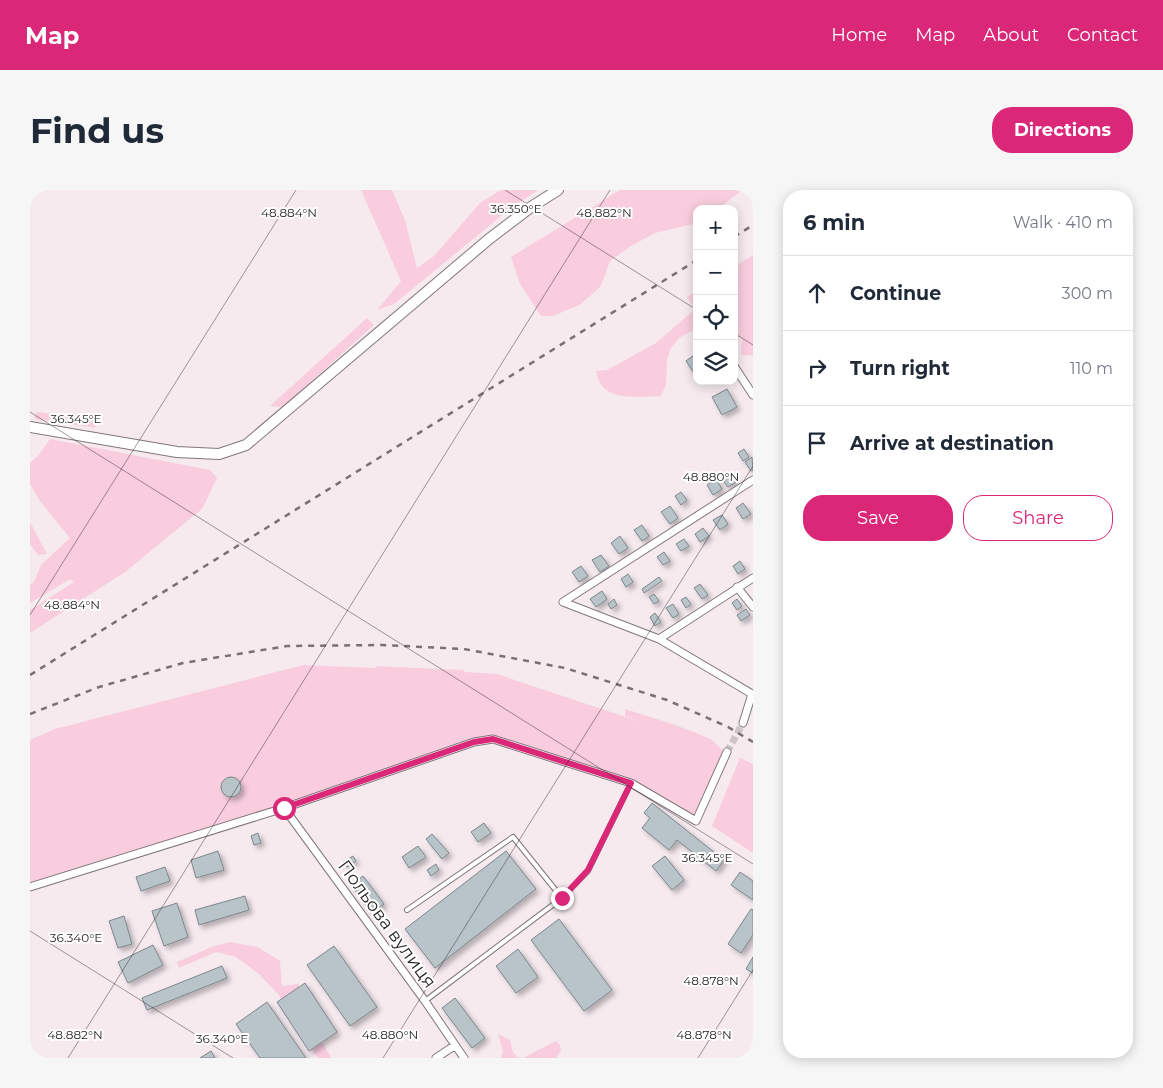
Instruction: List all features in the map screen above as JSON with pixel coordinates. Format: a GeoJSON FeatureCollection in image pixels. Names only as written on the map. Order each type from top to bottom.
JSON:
{"type":"FeatureCollection","features":[{"type":"Feature","properties":{"kind":"main road"},"geometry":{"type":"LineString","coordinates":[[30,427],[177,452],[218,454],[246,445],[489,238],[558,190]]}},
{"type":"Feature","properties":{"kind":"street"},"geometry":{"type":"LineString","coordinates":[[738,372],[753,395]]}},
{"type":"Feature","properties":{"kind":"street"},"geometry":{"type":"LineString","coordinates":[[743,723],[753,694],[659,639],[563,602],[753,480]]}},
{"type":"Feature","properties":{"kind":"street"},"geometry":{"type":"LineString","coordinates":[[659,639],[753,578]]}},
{"type":"Feature","properties":{"kind":"street"},"geometry":{"type":"LineString","coordinates":[[737,587],[753,607]]}},
{"type":"Feature","properties":{"kind":"street"},"geometry":{"type":"LineString","coordinates":[[30,887],[284,808],[474,742],[493,739],[631,783],[696,820],[727,752]]}},
{"type":"Feature","properties":{"kind":"street","name":"Польова вулиця"},"geometry":{"type":"LineString","coordinates":[[284,808],[464,1058]]}},
{"type":"Feature","properties":{"kind":"street"},"geometry":{"type":"LineString","coordinates":[[436,1058],[454,1046]]}},
{"type":"Feature","properties":{"kind":"lane"},"geometry":{"type":"LineString","coordinates":[[425,1002],[562,898],[588,870],[631,783]]}},
{"type":"Feature","properties":{"kind":"lane"},"geometry":{"type":"LineString","coordinates":[[407,910],[513,837],[562,898]]}},
{"type":"Feature","properties":{"kind":"shaded area"},"geometry":{"type":"Polygon","coordinates":[[[361,190],[392,190],[405,220],[417,268],[434,256],[480,203],[501,190],[538,190],[511,208],[394,304],[377,310],[401,281],[361,190]]]}},
{"type":"Feature","properties":{"kind":"shaded area"},"geometry":{"type":"Polygon","coordinates":[[[620,190],[742,190],[723,205],[693,205],[693,224],[655,233],[631,246],[610,261],[601,286],[581,304],[553,316],[541,316],[520,284],[511,257],[620,190]]]}},
{"type":"Feature","properties":{"kind":"shaded area"},"geometry":{"type":"Polygon","coordinates":[[[753,255],[753,355],[741,355],[742,336],[738,338],[738,264],[753,255]]]}},
{"type":"Feature","properties":{"kind":"shaded area"},"geometry":{"type":"Polygon","coordinates":[[[693,293],[693,306],[687,297],[693,293]]]}},
{"type":"Feature","properties":{"kind":"shaded area"},"geometry":{"type":"Polygon","coordinates":[[[693,311],[693,330],[679,338],[671,348],[667,360],[666,384],[661,396],[628,397],[612,393],[600,383],[596,371],[607,370],[656,343],[693,311]]]}},
{"type":"Feature","properties":{"kind":"shaded area"},"geometry":{"type":"Polygon","coordinates":[[[367,318],[374,325],[283,407],[270,406],[367,318]]]}},
{"type":"Feature","properties":{"kind":"shaded area"},"geometry":{"type":"Polygon","coordinates":[[[37,412],[97,420],[95,428],[34,419],[37,412]]]}},
{"type":"Feature","properties":{"kind":"shaded area"},"geometry":{"type":"Polygon","coordinates":[[[50,439],[210,470],[217,478],[202,509],[125,572],[30,633],[30,610],[74,582],[70,579],[30,603],[30,585],[34,582],[41,565],[70,538],[40,501],[30,484],[30,463],[38,456],[50,439]]]}},
{"type":"Feature","properties":{"kind":"shaded area"},"geometry":{"type":"Polygon","coordinates":[[[30,522],[47,554],[38,555],[30,544],[30,522]]]}},
{"type":"Feature","properties":{"kind":"shaded area"},"geometry":{"type":"Polygon","coordinates":[[[303,665],[463,670],[465,672],[497,674],[647,724],[625,716],[625,709],[667,722],[708,738],[727,752],[696,821],[631,783],[493,739],[284,808],[30,887],[30,740],[55,729],[303,665]]]}},
{"type":"Feature","properties":{"kind":"shaded area"},"geometry":{"type":"Polygon","coordinates":[[[740,758],[753,764],[753,853],[712,826],[740,758]]]}},
{"type":"Feature","properties":{"kind":"shaded area"},"geometry":{"type":"Polygon","coordinates":[[[230,942],[258,947],[280,961],[282,986],[298,984],[317,1011],[321,1039],[331,1058],[318,1058],[278,994],[259,974],[236,957],[216,952],[179,968],[177,962],[214,946],[230,942]]]}},
{"type":"Feature","properties":{"kind":"shaded area"},"geometry":{"type":"Polygon","coordinates":[[[498,1034],[510,1040],[513,1052],[517,1057],[523,1058],[501,1058],[503,1051],[498,1034]]]}},
{"type":"Feature","properties":{"kind":"shaded area"},"geometry":{"type":"Polygon","coordinates":[[[556,1041],[560,1045],[561,1051],[556,1058],[523,1058],[556,1041]]]}},
{"type":"Feature","properties":{"kind":"building"},"geometry":{"type":"Polygon","coordinates":[[[693,356],[693,372],[686,361],[693,356]]]}},
{"type":"Feature","properties":{"kind":"building"},"geometry":{"type":"Polygon","coordinates":[[[727,389],[737,407],[722,415],[712,397],[727,389]]]}},
{"type":"Feature","properties":{"kind":"building"},"geometry":{"type":"Polygon","coordinates":[[[744,449],[749,457],[743,461],[738,453],[744,449]]]}},
{"type":"Feature","properties":{"kind":"building"},"geometry":{"type":"Polygon","coordinates":[[[752,457],[753,470],[751,471],[745,462],[752,457]]]}},
{"type":"Feature","properties":{"kind":"building"},"geometry":{"type":"Polygon","coordinates":[[[730,472],[736,482],[728,487],[721,478],[730,472]]]}},
{"type":"Feature","properties":{"kind":"building"},"geometry":{"type":"Polygon","coordinates":[[[716,479],[722,489],[713,495],[707,485],[716,479]]]}},
{"type":"Feature","properties":{"kind":"building"},"geometry":{"type":"Polygon","coordinates":[[[681,492],[687,500],[681,505],[675,496],[681,492]]]}},
{"type":"Feature","properties":{"kind":"building"},"geometry":{"type":"Polygon","coordinates":[[[743,503],[751,514],[743,519],[736,508],[743,503]]]}},
{"type":"Feature","properties":{"kind":"building"},"geometry":{"type":"Polygon","coordinates":[[[670,506],[678,518],[670,524],[661,512],[670,506]]]}},
{"type":"Feature","properties":{"kind":"building"},"geometry":{"type":"Polygon","coordinates":[[[722,515],[728,524],[720,530],[713,520],[722,515]]]}},
{"type":"Feature","properties":{"kind":"building"},"geometry":{"type":"Polygon","coordinates":[[[642,525],[649,536],[642,541],[634,530],[642,525]]]}},
{"type":"Feature","properties":{"kind":"building"},"geometry":{"type":"Polygon","coordinates":[[[703,528],[709,536],[700,542],[695,534],[703,528]]]}},
{"type":"Feature","properties":{"kind":"building"},"geometry":{"type":"Polygon","coordinates":[[[620,536],[628,548],[619,554],[611,543],[620,536]]]}},
{"type":"Feature","properties":{"kind":"building"},"geometry":{"type":"Polygon","coordinates":[[[684,539],[689,546],[681,551],[676,544],[684,539]]]}},
{"type":"Feature","properties":{"kind":"building"},"geometry":{"type":"Polygon","coordinates":[[[664,552],[670,561],[663,565],[657,557],[664,552]]]}},
{"type":"Feature","properties":{"kind":"building"},"geometry":{"type":"Polygon","coordinates":[[[601,555],[609,566],[600,572],[592,560],[601,555]]]}},
{"type":"Feature","properties":{"kind":"building"},"geometry":{"type":"Polygon","coordinates":[[[740,561],[745,569],[738,574],[733,566],[740,561]]]}},
{"type":"Feature","properties":{"kind":"building"},"geometry":{"type":"Polygon","coordinates":[[[581,566],[588,576],[579,582],[572,572],[581,566]]]}},
{"type":"Feature","properties":{"kind":"building"},"geometry":{"type":"Polygon","coordinates":[[[628,574],[633,582],[626,587],[621,579],[628,574]]]}},
{"type":"Feature","properties":{"kind":"building"},"geometry":{"type":"Polygon","coordinates":[[[659,577],[662,581],[644,593],[642,589],[659,577]]]}},
{"type":"Feature","properties":{"kind":"building"},"geometry":{"type":"Polygon","coordinates":[[[700,584],[708,595],[702,599],[694,588],[700,584]]]}},
{"type":"Feature","properties":{"kind":"building"},"geometry":{"type":"Polygon","coordinates":[[[602,591],[607,599],[596,607],[590,599],[602,591]]]}},
{"type":"Feature","properties":{"kind":"building"},"geometry":{"type":"Polygon","coordinates":[[[654,594],[659,601],[654,604],[649,597],[654,594]]]}},
{"type":"Feature","properties":{"kind":"building"},"geometry":{"type":"Polygon","coordinates":[[[686,597],[691,604],[686,608],[681,600],[686,597]]]}},
{"type":"Feature","properties":{"kind":"building"},"geometry":{"type":"Polygon","coordinates":[[[614,599],[617,605],[611,609],[608,604],[614,599]]]}},
{"type":"Feature","properties":{"kind":"building"},"geometry":{"type":"Polygon","coordinates":[[[737,599],[742,606],[737,610],[732,603],[737,599]]]}},
{"type":"Feature","properties":{"kind":"building"},"geometry":{"type":"Polygon","coordinates":[[[673,604],[679,614],[673,618],[666,608],[673,604]]]}},
{"type":"Feature","properties":{"kind":"building"},"geometry":{"type":"Polygon","coordinates":[[[746,609],[750,615],[741,621],[737,615],[746,609]]]}},
{"type":"Feature","properties":{"kind":"building"},"geometry":{"type":"Polygon","coordinates":[[[655,613],[661,622],[655,626],[650,617],[655,613]]]}},
{"type":"Feature","properties":{"kind":"building"},"geometry":{"type":"Polygon","coordinates":[[[231,777],[238,780],[241,787],[238,794],[231,797],[224,794],[221,787],[224,780],[231,777]]]}},
{"type":"Feature","properties":{"kind":"building"},"geometry":{"type":"Polygon","coordinates":[[[652,803],[724,860],[716,871],[677,840],[669,850],[642,828],[650,818],[644,813],[652,803]]]}},
{"type":"Feature","properties":{"kind":"building"},"geometry":{"type":"Polygon","coordinates":[[[484,823],[491,833],[478,842],[471,832],[484,823]]]}},
{"type":"Feature","properties":{"kind":"building"},"geometry":{"type":"Polygon","coordinates":[[[258,833],[261,843],[254,845],[251,836],[258,833]]]}},
{"type":"Feature","properties":{"kind":"building"},"geometry":{"type":"Polygon","coordinates":[[[432,834],[449,853],[442,859],[426,839],[432,834]]]}},
{"type":"Feature","properties":{"kind":"building"},"geometry":{"type":"Polygon","coordinates":[[[418,846],[426,857],[409,868],[402,857],[418,846]]]}},
{"type":"Feature","properties":{"kind":"building"},"geometry":{"type":"Polygon","coordinates":[[[218,851],[224,870],[196,878],[191,860],[218,851]]]}},
{"type":"Feature","properties":{"kind":"building"},"geometry":{"type":"Polygon","coordinates":[[[506,851],[536,889],[435,968],[405,929],[506,851]]]}},
{"type":"Feature","properties":{"kind":"building"},"geometry":{"type":"Polygon","coordinates":[[[353,856],[356,861],[347,867],[343,862],[353,856]]]}},
{"type":"Feature","properties":{"kind":"building"},"geometry":{"type":"Polygon","coordinates":[[[665,856],[684,880],[672,890],[652,866],[665,856]]]}},
{"type":"Feature","properties":{"kind":"building"},"geometry":{"type":"Polygon","coordinates":[[[436,864],[439,870],[431,876],[427,870],[436,864]]]}},
{"type":"Feature","properties":{"kind":"building"},"geometry":{"type":"Polygon","coordinates":[[[165,867],[170,881],[141,891],[136,877],[165,867]]]}},
{"type":"Feature","properties":{"kind":"building"},"geometry":{"type":"Polygon","coordinates":[[[740,872],[753,881],[753,900],[731,885],[740,872]]]}},
{"type":"Feature","properties":{"kind":"building"},"geometry":{"type":"Polygon","coordinates":[[[363,876],[384,904],[372,913],[351,885],[363,876]]]}},
{"type":"Feature","properties":{"kind":"building"},"geometry":{"type":"Polygon","coordinates":[[[245,896],[249,910],[199,925],[195,910],[245,896]]]}},
{"type":"Feature","properties":{"kind":"building"},"geometry":{"type":"Polygon","coordinates":[[[177,903],[188,937],[164,946],[152,911],[177,903]]]}},
{"type":"Feature","properties":{"kind":"building"},"geometry":{"type":"Polygon","coordinates":[[[751,909],[753,910],[753,935],[741,953],[728,944],[751,909]]]}},
{"type":"Feature","properties":{"kind":"building"},"geometry":{"type":"Polygon","coordinates":[[[124,916],[132,944],[118,948],[109,921],[124,916]]]}},
{"type":"Feature","properties":{"kind":"building"},"geometry":{"type":"Polygon","coordinates":[[[559,919],[612,990],[584,1011],[531,940],[559,919]]]}},
{"type":"Feature","properties":{"kind":"building"},"geometry":{"type":"Polygon","coordinates":[[[153,945],[163,965],[128,983],[118,962],[153,945]]]}},
{"type":"Feature","properties":{"kind":"building"},"geometry":{"type":"Polygon","coordinates":[[[334,946],[377,1007],[350,1026],[307,965],[334,946]]]}},
{"type":"Feature","properties":{"kind":"building"},"geometry":{"type":"Polygon","coordinates":[[[518,949],[538,977],[516,993],[496,966],[518,949]]]}},
{"type":"Feature","properties":{"kind":"building"},"geometry":{"type":"Polygon","coordinates":[[[753,957],[753,973],[746,969],[753,957]]]}},
{"type":"Feature","properties":{"kind":"building"},"geometry":{"type":"Polygon","coordinates":[[[222,966],[227,978],[147,1010],[142,998],[222,966]]]}},
{"type":"Feature","properties":{"kind":"building"},"geometry":{"type":"Polygon","coordinates":[[[305,983],[337,1032],[309,1051],[277,1002],[305,983]]]}},
{"type":"Feature","properties":{"kind":"building"},"geometry":{"type":"Polygon","coordinates":[[[455,998],[485,1038],[472,1048],[442,1008],[455,998]]]}},
{"type":"Feature","properties":{"kind":"building"},"geometry":{"type":"Polygon","coordinates":[[[267,1002],[306,1058],[260,1058],[236,1024],[267,1002]]]}},
{"type":"Feature","properties":{"kind":"building"},"geometry":{"type":"Polygon","coordinates":[[[211,1051],[215,1058],[200,1058],[211,1051]]]}},
{"type":"Feature","properties":{"kind":"tunnel"},"geometry":{"type":"LineString","coordinates":[[727,752],[743,723]]}},
{"type":"Feature","properties":{"kind":"railway"},"geometry":{"type":"LineString","coordinates":[[738,234],[753,225]]}},
{"type":"Feature","properties":{"kind":"railway"},"geometry":{"type":"LineString","coordinates":[[30,675],[693,262]]}},
{"type":"Feature","properties":{"kind":"railway"},"geometry":{"type":"LineString","coordinates":[[30,714],[99,687],[183,663],[287,646],[382,645],[464,649],[565,668],[667,700],[728,727],[753,742]]}},
{"type":"Feature","properties":{"kind":"route"},"geometry":{"type":"LineString","coordinates":[[284,808],[474,742],[493,739],[631,783],[588,870],[562,898]]}}]}
